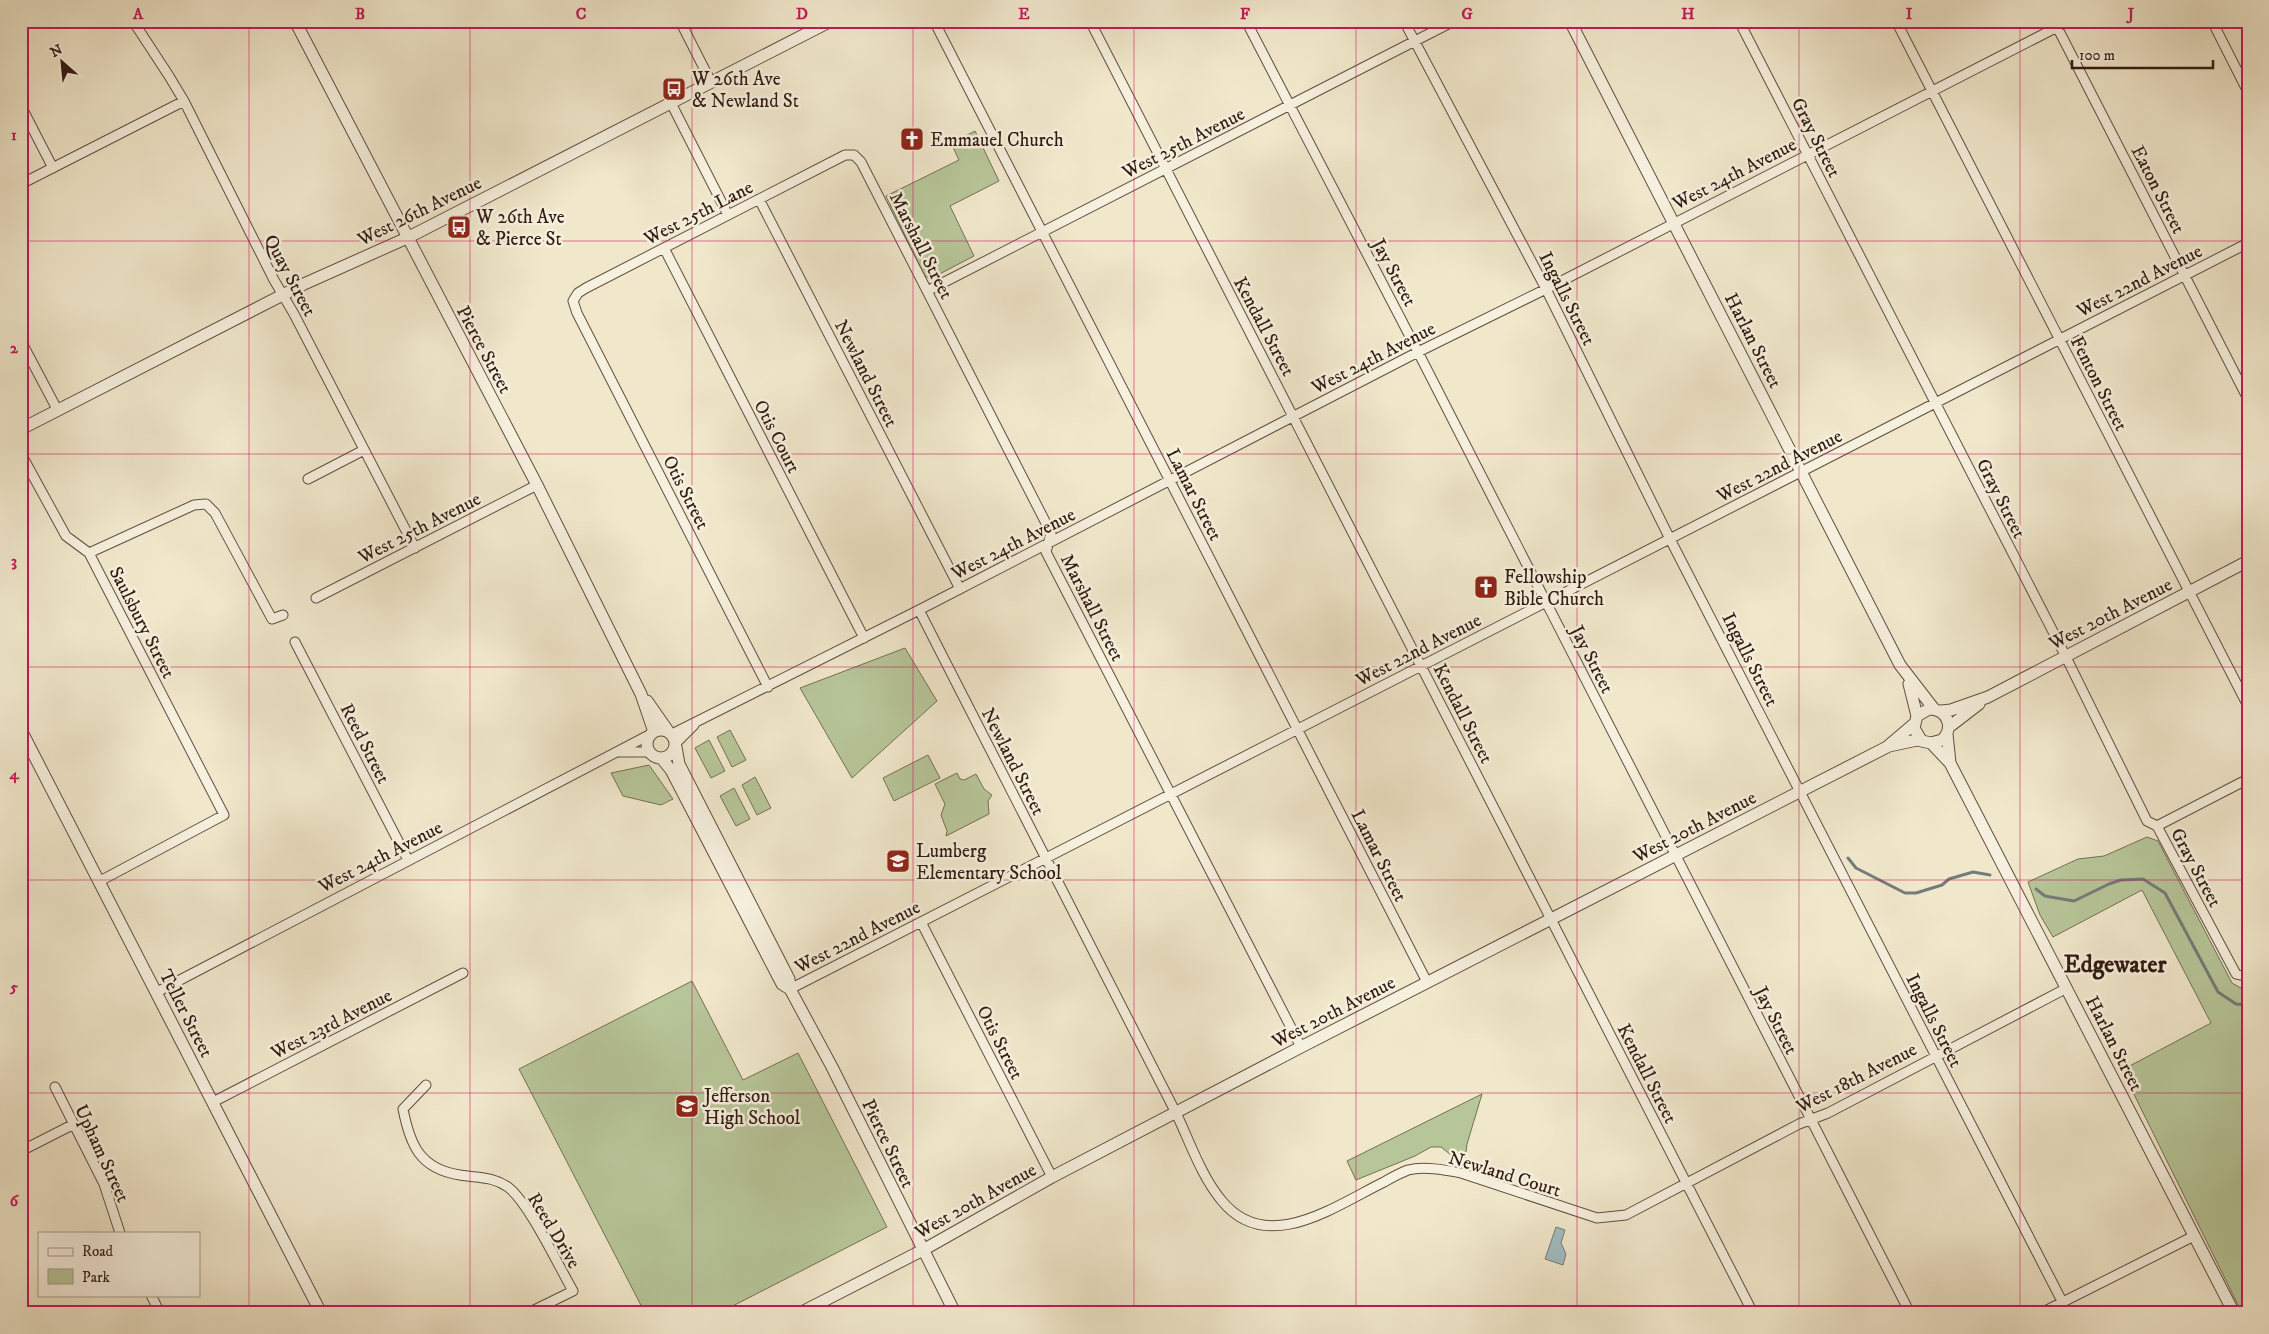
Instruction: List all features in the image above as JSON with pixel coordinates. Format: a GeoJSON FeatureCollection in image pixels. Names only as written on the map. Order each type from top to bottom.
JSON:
{"type":"FeatureCollection","features":[{"type":"Feature","properties":{"kind":"street","name":"Quay Street"},"geometry":{"type":"LineString","coordinates":[[132,21],[170,76],[184,101],[415,548]]}},
{"type":"Feature","properties":{"kind":"street","name":"Pierce Street"},"geometry":{"type":"LineString","coordinates":[[296,21],[407,238],[537,485],[641,694],[673,739],[679,764],[789,980],[790,989],[832,1067],[955,1313]]}},
{"type":"Feature","properties":{"kind":"street"},"geometry":{"type":"LineString","coordinates":[[680,21],[711,82]]}},
{"type":"Feature","properties":{"kind":"street","name":"West 26th Avenue"},"geometry":{"type":"LineString","coordinates":[[21,429],[283,295],[407,238],[831,21]]}},
{"type":"Feature","properties":{"kind":"street","name":"Lamar Street"},"geometry":{"type":"LineString","coordinates":[[934,21],[1041,233],[1171,481],[1427,982]]}},
{"type":"Feature","properties":{"kind":"street","name":"Kendall Street"},"geometry":{"type":"LineString","coordinates":[[1090,21],[1753,1313]]}},
{"type":"Feature","properties":{"kind":"street","name":"Jay Street"},"geometry":{"type":"LineString","coordinates":[[1246,21],[1418,352],[1910,1313]]}},
{"type":"Feature","properties":{"kind":"street","name":"Ingalls Street"},"geometry":{"type":"LineString","coordinates":[[1404,21],[1546,289],[1670,539],[2068,1313]]}},
{"type":"Feature","properties":{"kind":"street","name":"West 25th Avenue"},"geometry":{"type":"LineString","coordinates":[[927,291],[1454,21]]}},
{"type":"Feature","properties":{"kind":"street","name":"Harlan Street"},"geometry":{"type":"LineString","coordinates":[[1570,21],[1906,675],[1916,705],[1915,720]]}},
{"type":"Feature","properties":{"kind":"street","name":"Gray Street"},"geometry":{"type":"LineString","coordinates":[[1739,21],[2065,655],[2147,821],[2157,826],[2236,974],[2248,977]]}},
{"type":"Feature","properties":{"kind":"street","name":"Fenton Street"},"geometry":{"type":"LineString","coordinates":[[1896,21],[2248,706]]}},
{"type":"Feature","properties":{"kind":"street","name":"West 24th Avenue"},"geometry":{"type":"LineString","coordinates":[[673,739],[684,727],[694,725],[1171,481],[1418,352],[1546,289],[1932,92],[2055,24],[2069,21]]}},
{"type":"Feature","properties":{"kind":"street"},"geometry":{"type":"LineString","coordinates":[[2212,21],[2248,92]]}},
{"type":"Feature","properties":{"kind":"street","name":"Eaton Street"},"geometry":{"type":"LineString","coordinates":[[2055,24],[2248,399]]}},
{"type":"Feature","properties":{"kind":"street"},"geometry":{"type":"LineString","coordinates":[[21,184],[184,101]]}},
{"type":"Feature","properties":{"kind":"street"},"geometry":{"type":"LineString","coordinates":[[671,103],[728,215]]}},
{"type":"Feature","properties":{"kind":"street"},"geometry":{"type":"LineString","coordinates":[[21,106],[54,168]]}},
{"type":"Feature","properties":{"kind":"street","name":"West 25th Lane"},"geometry":{"type":"LineString","coordinates":[[577,313],[573,301],[578,293],[846,155],[854,155]]}},
{"type":"Feature","properties":{"kind":"street","name":"Marshall Street"},"geometry":{"type":"LineString","coordinates":[[854,155],[861,162],[1050,532],[1046,552],[1301,1047]]}},
{"type":"Feature","properties":{"kind":"street","name":"Newland Street"},"geometry":{"type":"LineString","coordinates":[[759,199],[960,588]]}},
{"type":"Feature","properties":{"kind":"street","name":"West 22nd Avenue"},"geometry":{"type":"LineString","coordinates":[[790,989],[1297,728],[1546,604],[1801,471],[2248,243]]}},
{"type":"Feature","properties":{"kind":"street","name":"Otis Court"},"geometry":{"type":"LineString","coordinates":[[664,248],[864,638]]}},
{"type":"Feature","properties":{"kind":"street","name":"Otis Street"},"geometry":{"type":"LineString","coordinates":[[577,313],[768,687]]}},
{"type":"Feature","properties":{"kind":"street"},"geometry":{"type":"LineString","coordinates":[[21,341],[58,411]]}},
{"type":"Feature","properties":{"kind":"street"},"geometry":{"type":"LineString","coordinates":[[308,479],[364,450]]}},
{"type":"Feature","properties":{"kind":"street","name":"Saulsbury Street"},"geometry":{"type":"LineString","coordinates":[[21,454],[66,536],[89,553],[224,815],[100,880]]}},
{"type":"Feature","properties":{"kind":"street","name":"West 25th Avenue"},"geometry":{"type":"LineString","coordinates":[[316,598],[537,485]]}},
{"type":"Feature","properties":{"kind":"street"},"geometry":{"type":"LineString","coordinates":[[89,553],[194,505],[206,504],[215,513],[272,619],[283,615]]}},
{"type":"Feature","properties":{"kind":"street","name":"West 20th Avenue"},"geometry":{"type":"LineString","coordinates":[[1937,710],[1951,710],[1988,697],[2065,655],[2248,561]]}},
{"type":"Feature","properties":{"kind":"street","name":"Newland Street"},"geometry":{"type":"LineString","coordinates":[[919,610],[1044,859],[1176,1113]]}},
{"type":"Feature","properties":{"kind":"street","name":"Reed Street"},"geometry":{"type":"LineString","coordinates":[[295,642],[408,860]]}},
{"type":"Feature","properties":{"kind":"street","name":"Harlan Street"},"geometry":{"type":"LineString","coordinates":[[1906,675],[1937,710]]}},
{"type":"Feature","properties":{"kind":"street","name":"Pierce Street"},"geometry":{"type":"LineString","coordinates":[[641,694],[653,733]]}},
{"type":"Feature","properties":{"kind":"street","name":"West 20th Avenue"},"geometry":{"type":"LineString","coordinates":[[1948,731],[1988,697]]}},
{"type":"Feature","properties":{"kind":"street"},"geometry":{"type":"LineString","coordinates":[[1924,710],[1937,710],[1947,718],[1948,731],[1938,742],[1926,742],[1915,733],[1915,720],[1924,710]]}},
{"type":"Feature","properties":{"kind":"street","name":"West 20th Avenue"},"geometry":{"type":"LineString","coordinates":[[800,1313],[923,1250],[1052,1177],[1301,1047],[1887,747],[1915,720]]}},
{"type":"Feature","properties":{"kind":"street","name":"Teller Street"},"geometry":{"type":"LineString","coordinates":[[21,730],[100,880],[321,1313]]}},
{"type":"Feature","properties":{"kind":"street","name":"Harlan Street"},"geometry":{"type":"LineString","coordinates":[[1948,731],[1950,763]]}},
{"type":"Feature","properties":{"kind":"street"},"geometry":{"type":"LineString","coordinates":[[653,733],[673,739],[671,755],[662,758],[650,752],[647,743],[653,733]]}},
{"type":"Feature","properties":{"kind":"street","name":"West 24th Avenue"},"geometry":{"type":"LineString","coordinates":[[157,992],[653,733]]}},
{"type":"Feature","properties":{"kind":"street","name":"Harlan Street"},"geometry":{"type":"LineString","coordinates":[[1926,742],[1950,763],[2234,1313]]}},
{"type":"Feature","properties":{"kind":"street","name":"West 20th Avenue"},"geometry":{"type":"LineString","coordinates":[[1887,747],[1926,742]]}},
{"type":"Feature","properties":{"kind":"street"},"geometry":{"type":"LineString","coordinates":[[21,757],[32,751]]}},
{"type":"Feature","properties":{"kind":"street","name":"West 24th Avenue"},"geometry":{"type":"LineString","coordinates":[[619,752],[650,752]]}},
{"type":"Feature","properties":{"kind":"street","name":"Pierce Street"},"geometry":{"type":"LineString","coordinates":[[662,758],[671,770],[782,984],[790,989]]}},
{"type":"Feature","properties":{"kind":"street"},"geometry":{"type":"LineString","coordinates":[[2157,826],[2248,779]]}},
{"type":"Feature","properties":{"kind":"street","name":"Otis Street"},"geometry":{"type":"LineString","coordinates":[[921,922],[1052,1177]]}},
{"type":"Feature","properties":{"kind":"street","name":"West 23rd Avenue"},"geometry":{"type":"LineString","coordinates":[[213,1102],[463,973]]}},
{"type":"Feature","properties":{"kind":"street","name":"West 18th Avenue"},"geometry":{"type":"LineString","coordinates":[[1597,1218],[1626,1215],[1810,1120],[1828,1113],[1935,1055],[2067,988]]}},
{"type":"Feature","properties":{"kind":"street","name":"Reed Drive"},"geometry":{"type":"LineString","coordinates":[[426,1085],[403,1109],[408,1136],[426,1164],[459,1175],[488,1177],[508,1187],[523,1203],[572,1291],[528,1313]]}},
{"type":"Feature","properties":{"kind":"street","name":"Upham Street"},"geometry":{"type":"LineString","coordinates":[[54,1087],[104,1184],[120,1232]]}},
{"type":"Feature","properties":{"kind":"street","name":"Newland Court"},"geometry":{"type":"LineString","coordinates":[[1176,1113],[1206,1176],[1222,1201],[1239,1217],[1258,1226],[1280,1226],[1304,1222],[1408,1170],[1438,1169],[1461,1173],[1597,1218]]}},
{"type":"Feature","properties":{"kind":"street"},"geometry":{"type":"LineString","coordinates":[[21,1151],[74,1124]]}},
{"type":"Feature","properties":{"kind":"street"},"geometry":{"type":"LineString","coordinates":[[2041,1313],[2194,1236]]}},
{"type":"Feature","properties":{"kind":"street"},"geometry":{"type":"LineString","coordinates":[[152,1296],[160,1313]]}},
{"type":"Feature","properties":{"kind":"green space"},"geometry":{"type":"Polygon","coordinates":[[[975,131],[999,181],[950,206],[974,256],[930,279],[924,275],[886,196],[959,160],[951,143],[975,131]]]}},
{"type":"Feature","properties":{"kind":"green space"},"geometry":{"type":"Polygon","coordinates":[[[905,648],[937,701],[852,778],[800,688],[905,648]]]}},
{"type":"Feature","properties":{"kind":"green space"},"geometry":{"type":"Polygon","coordinates":[[[730,730],[746,760],[732,767],[717,737],[730,730]]]}},
{"type":"Feature","properties":{"kind":"green space"},"geometry":{"type":"Polygon","coordinates":[[[709,740],[725,771],[711,778],[695,748],[709,740]]]}},
{"type":"Feature","properties":{"kind":"green space"},"geometry":{"type":"Polygon","coordinates":[[[928,755],[940,778],[894,801],[883,778],[928,755]]]}},
{"type":"Feature","properties":{"kind":"green space"},"geometry":{"type":"Polygon","coordinates":[[[649,765],[673,799],[661,805],[623,796],[611,773],[649,765]]]}},
{"type":"Feature","properties":{"kind":"green space"},"geometry":{"type":"Polygon","coordinates":[[[957,773],[960,779],[964,780],[976,774],[984,789],[992,795],[988,801],[989,814],[946,836],[947,831],[941,815],[945,804],[935,784],[957,773]]]}},
{"type":"Feature","properties":{"kind":"green space"},"geometry":{"type":"Polygon","coordinates":[[[755,777],[771,808],[757,815],[742,785],[755,777]]]}},
{"type":"Feature","properties":{"kind":"green space"},"geometry":{"type":"Polygon","coordinates":[[[734,788],[750,819],[736,826],[720,796],[734,788]]]}},
{"type":"Feature","properties":{"kind":"green space"},"geometry":{"type":"Polygon","coordinates":[[[2147,837],[2158,841],[2232,983],[2248,992],[2248,1313],[2242,1313],[2122,1070],[2211,1023],[2142,890],[2053,937],[2040,915],[2028,882],[2078,859],[2104,856],[2147,837]]]}},
{"type":"Feature","properties":{"kind":"green space"},"geometry":{"type":"Polygon","coordinates":[[[692,981],[743,1080],[798,1053],[887,1227],[719,1313],[645,1313],[519,1069],[692,981]]]}},
{"type":"Feature","properties":{"kind":"green space"},"geometry":{"type":"Polygon","coordinates":[[[1482,1094],[1467,1144],[1465,1160],[1461,1163],[1441,1147],[1431,1147],[1415,1156],[1356,1180],[1347,1161],[1482,1094]]]}},
{"type":"Feature","properties":{"kind":"water"},"geometry":{"type":"Polygon","coordinates":[[[1556,1227],[1565,1230],[1561,1243],[1566,1254],[1563,1265],[1545,1259],[1556,1227]]]}},
{"type":"Feature","properties":{"kind":"waterway"},"geometry":{"type":"LineString","coordinates":[[1848,858],[1856,868],[1905,893],[1916,893],[1942,885],[1949,879],[1973,872],[1990,875]]}},
{"type":"Feature","properties":{"kind":"waterway"},"geometry":{"type":"LineString","coordinates":[[2036,889],[2045,896],[2074,901],[2121,880],[2143,879],[2165,893],[2218,992],[2236,1004],[2248,1005]]}},
{"type":"Feature","properties":{"kind":"place","name":"W 26th Ave & Newland St"},"geometry":{"type":"Point","coordinates":[674,89]}},
{"type":"Feature","properties":{"kind":"place","name":"Emmauel Church"},"geometry":{"type":"Point","coordinates":[912,139]}},
{"type":"Feature","properties":{"kind":"place","name":"W 26th Ave & Pierce St"},"geometry":{"type":"Point","coordinates":[459,227]}},
{"type":"Feature","properties":{"kind":"place","name":"Fellowship Bible Church"},"geometry":{"type":"Point","coordinates":[1486,587]}},
{"type":"Feature","properties":{"kind":"place","name":"Lumberg Elementary School"},"geometry":{"type":"Point","coordinates":[898,861]}},
{"type":"Feature","properties":{"kind":"place","name":"Jefferson High School"},"geometry":{"type":"Point","coordinates":[687,1106]}},
{"type":"Feature","properties":{"kind":"district","name":"Edgewater"},"geometry":{"type":"Point","coordinates":[2115,964]}}]}
